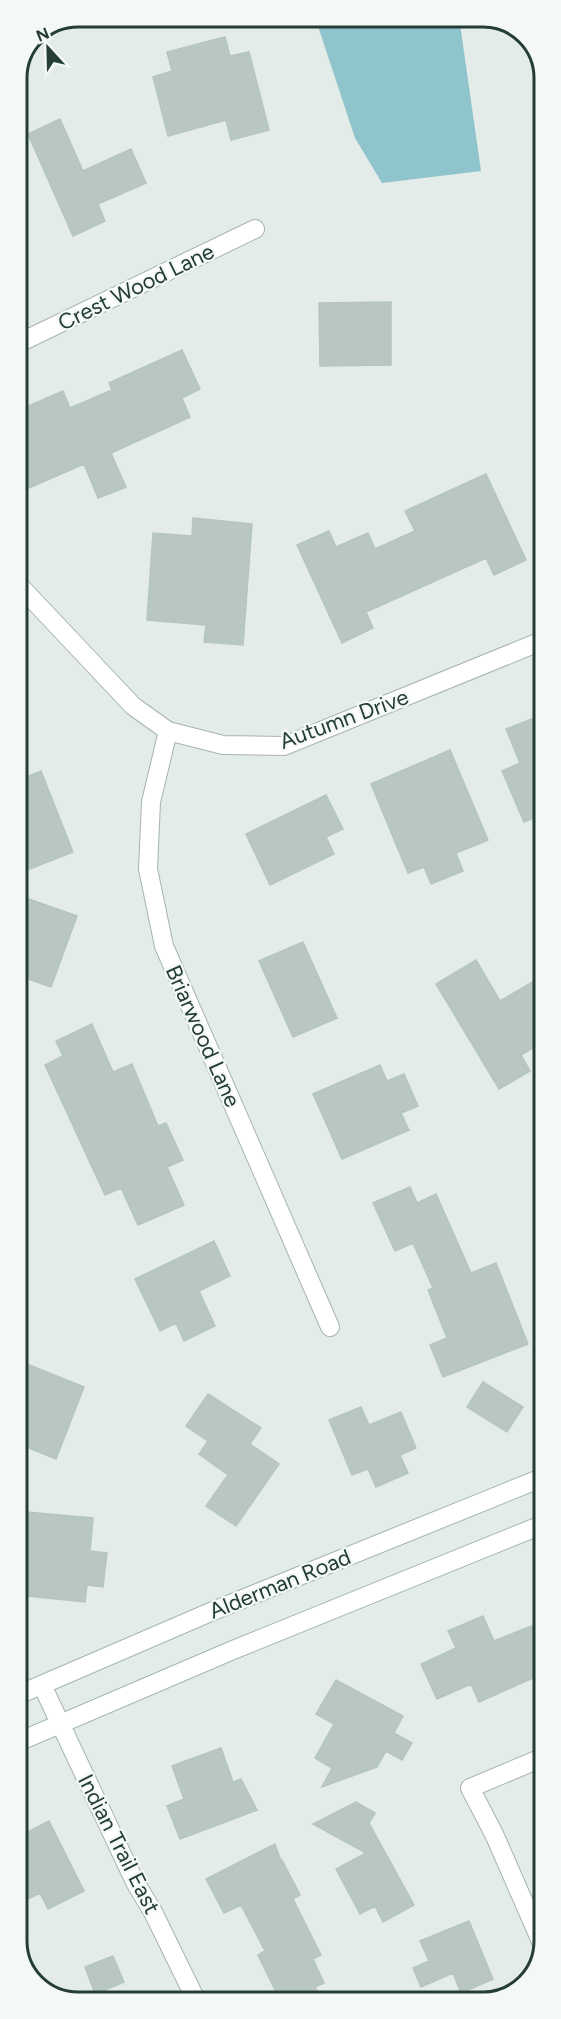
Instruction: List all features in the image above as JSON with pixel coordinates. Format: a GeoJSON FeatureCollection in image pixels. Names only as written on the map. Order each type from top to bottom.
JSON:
{"type":"FeatureCollection","features":[{"type":"Feature","properties":{"kind":"street","name":"Crest Wood Lane"},"geometry":{"type":"LineString","coordinates":[[27,339],[255,229]]}},
{"type":"Feature","properties":{"kind":"street","name":"Autumn Drive"},"geometry":{"type":"LineString","coordinates":[[27,594],[133,706],[168,731],[223,745],[285,746],[534,644]]}},
{"type":"Feature","properties":{"kind":"street","name":"Briarwood Lane"},"geometry":{"type":"LineString","coordinates":[[168,731],[151,802],[148,869],[164,945],[330,1327]]}},
{"type":"Feature","properties":{"kind":"street","name":"Alderman Road"},"geometry":{"type":"LineString","coordinates":[[27,1691],[213,1611],[534,1481]]}},
{"type":"Feature","properties":{"kind":"street","name":"Alderman Road"},"geometry":{"type":"LineString","coordinates":[[27,1738],[233,1650],[534,1528]]}},
{"type":"Feature","properties":{"kind":"street","name":"Indian Trail East"},"geometry":{"type":"LineString","coordinates":[[42,1685],[135,1882],[153,1912],[192,1992]]}},
{"type":"Feature","properties":{"kind":"street"},"geometry":{"type":"LineString","coordinates":[[534,1761],[470,1788],[494,1834],[534,1925]]}},
{"type":"Feature","properties":{"kind":"water"},"geometry":{"type":"Polygon","coordinates":[[[318,27],[460,27],[481,171],[382,183],[355,138],[318,27]]]}},
{"type":"Feature","properties":{"kind":"building"},"geometry":{"type":"Polygon","coordinates":[[[225,37],[230,56],[249,52],[269,130],[231,140],[226,120],[168,136],[153,77],[172,71],[167,52],[225,37]]]}},
{"type":"Feature","properties":{"kind":"building"},"geometry":{"type":"Polygon","coordinates":[[[60,119],[83,171],[131,149],[146,183],[98,204],[105,221],[73,236],[28,134],[60,119]]]}},
{"type":"Feature","properties":{"kind":"building"},"geometry":{"type":"Polygon","coordinates":[[[391,302],[391,365],[320,366],[319,303],[391,302]]]}},
{"type":"Feature","properties":{"kind":"building"},"geometry":{"type":"Polygon","coordinates":[[[182,350],[200,389],[182,398],[190,417],[111,453],[126,487],[98,498],[84,464],[27,489],[27,407],[63,391],[70,408],[112,390],[109,383],[182,350]]]}},
{"type":"Feature","properties":{"kind":"building"},"geometry":{"type":"Polygon","coordinates":[[[486,474],[526,560],[494,575],[486,558],[366,612],[373,628],[342,643],[297,545],[329,531],[336,547],[368,533],[375,549],[415,531],[405,511],[486,474]]]}},
{"type":"Feature","properties":{"kind":"building"},"geometry":{"type":"Polygon","coordinates":[[[193,518],[252,524],[243,645],[204,642],[206,625],[147,620],[153,533],[192,536],[193,518]]]}},
{"type":"Feature","properties":{"kind":"building"},"geometry":{"type":"Polygon","coordinates":[[[534,718],[534,818],[524,822],[502,771],[520,763],[506,729],[534,718]]]}},
{"type":"Feature","properties":{"kind":"building"},"geometry":{"type":"Polygon","coordinates":[[[450,750],[488,840],[456,853],[463,871],[431,884],[424,867],[408,873],[371,784],[450,750]]]}},
{"type":"Feature","properties":{"kind":"building"},"geometry":{"type":"Polygon","coordinates":[[[41,771],[73,852],[27,870],[27,777],[41,771]]]}},
{"type":"Feature","properties":{"kind":"building"},"geometry":{"type":"Polygon","coordinates":[[[326,795],[343,829],[326,837],[334,854],[270,885],[246,834],[326,795]]]}},
{"type":"Feature","properties":{"kind":"building"},"geometry":{"type":"Polygon","coordinates":[[[27,898],[77,916],[51,987],[27,979],[27,898]]]}},
{"type":"Feature","properties":{"kind":"building"},"geometry":{"type":"Polygon","coordinates":[[[303,942],[337,1018],[293,1037],[259,961],[303,942]]]}},
{"type":"Feature","properties":{"kind":"building"},"geometry":{"type":"Polygon","coordinates":[[[476,960],[500,1001],[534,981],[534,1047],[521,1055],[530,1071],[499,1089],[436,984],[476,960]]]}},
{"type":"Feature","properties":{"kind":"building"},"geometry":{"type":"Polygon","coordinates":[[[92,1024],[113,1072],[132,1064],[158,1126],[166,1123],[183,1160],[167,1167],[184,1205],[138,1225],[121,1188],[105,1195],[45,1065],[63,1056],[56,1041],[92,1024]]]}},
{"type":"Feature","properties":{"kind":"building"},"geometry":{"type":"Polygon","coordinates":[[[380,1065],[387,1081],[404,1074],[418,1106],[401,1113],[409,1130],[342,1159],[313,1094],[380,1065]]]}},
{"type":"Feature","properties":{"kind":"building"},"geometry":{"type":"Polygon","coordinates":[[[410,1187],[417,1203],[436,1194],[471,1273],[496,1263],[528,1344],[443,1377],[430,1345],[447,1338],[428,1290],[433,1288],[413,1243],[395,1251],[373,1203],[410,1187]]]}},
{"type":"Feature","properties":{"kind":"building"},"geometry":{"type":"Polygon","coordinates":[[[214,1241],[230,1276],[199,1291],[215,1326],[184,1341],[176,1323],[160,1331],[135,1279],[214,1241]]]}},
{"type":"Feature","properties":{"kind":"building"},"geometry":{"type":"Polygon","coordinates":[[[27,1364],[84,1387],[56,1459],[27,1447],[29,1427],[27,1426],[27,1364]]]}},
{"type":"Feature","properties":{"kind":"building"},"geometry":{"type":"Polygon","coordinates":[[[483,1382],[523,1407],[507,1432],[467,1407],[483,1382]]]}},
{"type":"Feature","properties":{"kind":"building"},"geometry":{"type":"Polygon","coordinates":[[[208,1394],[261,1428],[250,1444],[279,1464],[236,1526],[206,1506],[228,1475],[199,1454],[208,1441],[186,1426],[208,1394]]]}},
{"type":"Feature","properties":{"kind":"building"},"geometry":{"type":"Polygon","coordinates":[[[361,1407],[369,1425],[401,1412],[416,1448],[400,1455],[408,1473],[376,1487],[368,1469],[352,1475],[329,1420],[361,1407]]]}},
{"type":"Feature","properties":{"kind":"building"},"geometry":{"type":"Polygon","coordinates":[[[27,1512],[93,1518],[90,1551],[107,1553],[103,1587],[87,1585],[85,1602],[27,1596],[27,1512]]]}},
{"type":"Feature","properties":{"kind":"building"},"geometry":{"type":"Polygon","coordinates":[[[483,1616],[494,1641],[534,1625],[534,1677],[479,1702],[471,1684],[437,1699],[421,1664],[456,1648],[448,1631],[483,1616]]]}},
{"type":"Feature","properties":{"kind":"building"},"geometry":{"type":"Polygon","coordinates":[[[336,1680],[403,1716],[394,1733],[412,1743],[402,1760],[386,1751],[377,1767],[322,1787],[332,1768],[315,1758],[334,1724],[316,1714],[336,1680]]]}},
{"type":"Feature","properties":{"kind":"building"},"geometry":{"type":"Polygon","coordinates":[[[221,1748],[233,1782],[241,1779],[257,1810],[180,1839],[167,1806],[184,1799],[172,1766],[221,1748]]]}},
{"type":"Feature","properties":{"kind":"building"},"geometry":{"type":"Polygon","coordinates":[[[356,1802],[375,1813],[369,1823],[414,1905],[383,1922],[375,1906],[360,1914],[336,1869],[366,1853],[313,1824],[356,1802]]]}},
{"type":"Feature","properties":{"kind":"building"},"geometry":{"type":"Polygon","coordinates":[[[49,1821],[84,1891],[48,1909],[40,1893],[27,1900],[27,1832],[49,1821]]]}},
{"type":"Feature","properties":{"kind":"building"},"geometry":{"type":"Polygon","coordinates":[[[275,1844],[281,1861],[300,1895],[293,1899],[321,1955],[313,1959],[324,1983],[315,1987],[317,1992],[276,1992],[258,1955],[265,1951],[241,1905],[224,1913],[206,1879],[275,1844]]]}},
{"type":"Feature","properties":{"kind":"building"},"geometry":{"type":"Polygon","coordinates":[[[469,1921],[493,1979],[461,1992],[453,1973],[421,1987],[413,1968],[429,1961],[420,1941],[469,1921]]]}},
{"type":"Feature","properties":{"kind":"building"},"geometry":{"type":"Polygon","coordinates":[[[113,1956],[124,1982],[94,1992],[85,1967],[113,1956]]]}}]}
